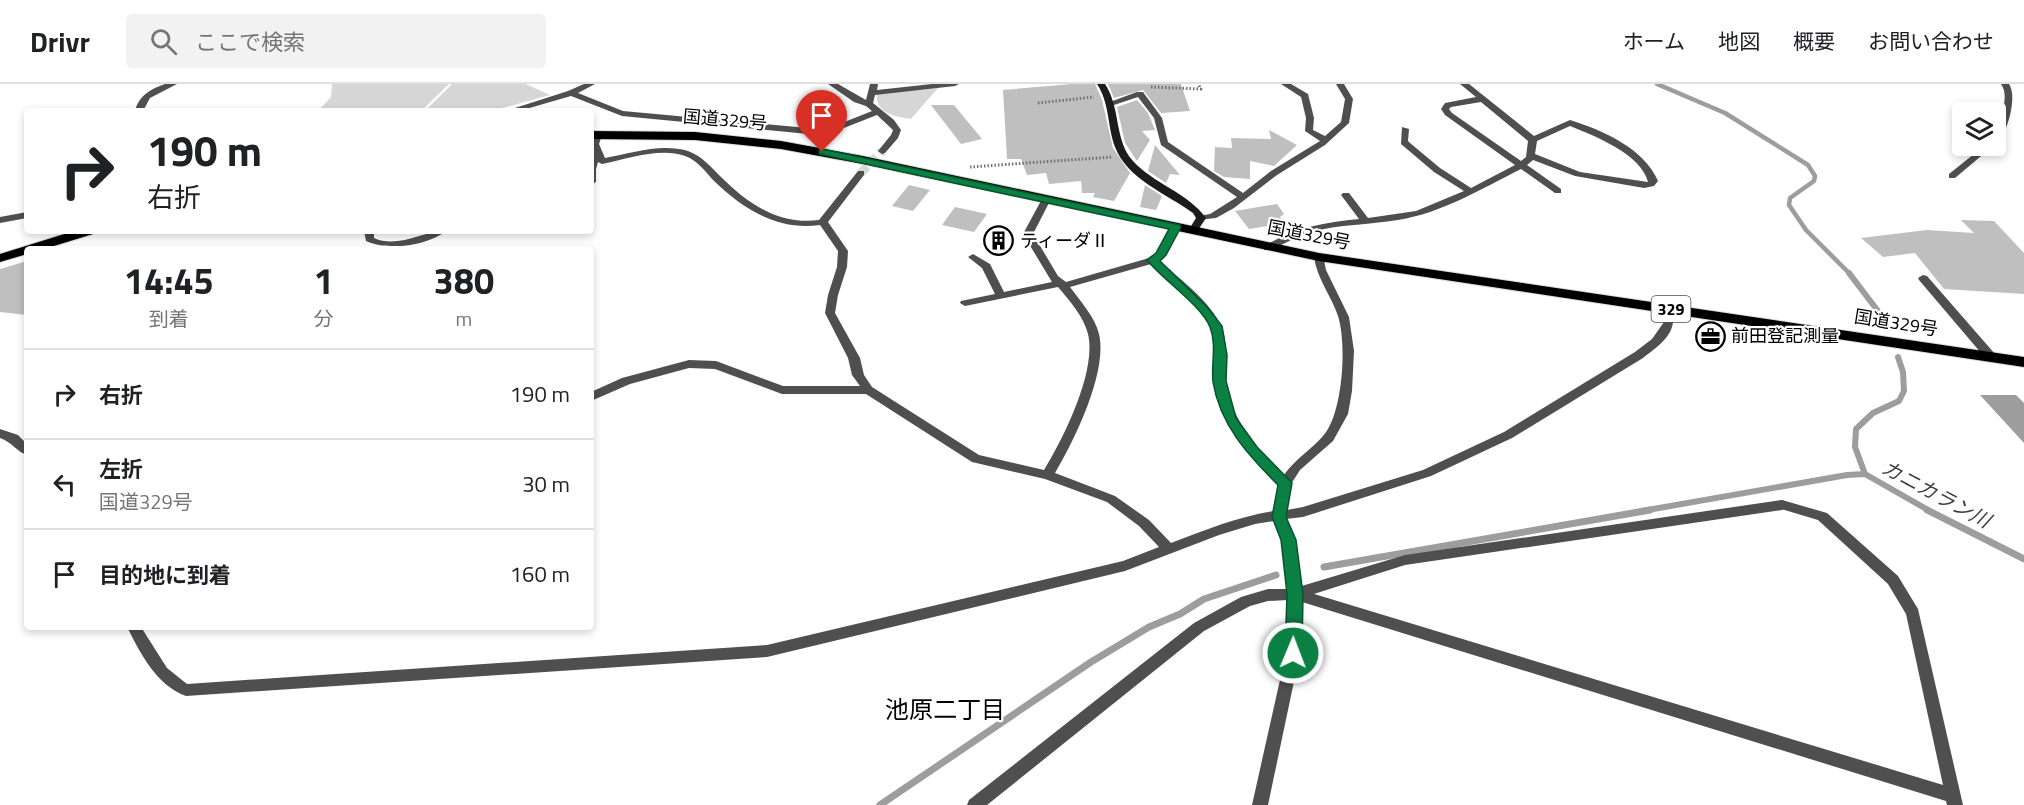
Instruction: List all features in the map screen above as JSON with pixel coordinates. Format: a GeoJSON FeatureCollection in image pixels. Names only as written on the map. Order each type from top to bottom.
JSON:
{"type":"FeatureCollection","features":[{"type":"Feature","properties":{"kind":"highway","name":"国道329号"},"geometry":{"type":"LineString","coordinates":[[595,135],[695,136],[781,145],[863,160],[1319,258],[2024,362]]}},
{"type":"Feature","properties":{"kind":"highway"},"geometry":{"type":"LineString","coordinates":[[41,246],[79,234]]}},
{"type":"Feature","properties":{"kind":"highway"},"geometry":{"type":"LineString","coordinates":[[0,258],[24,251]]}},
{"type":"Feature","properties":{"kind":"main road"},"geometry":{"type":"LineString","coordinates":[[1101,84],[1110,99],[1125,156],[1146,177],[1186,203],[1201,218],[1193,231]]}},
{"type":"Feature","properties":{"kind":"street"},"geometry":{"type":"LineString","coordinates":[[139,108],[144,97],[173,84]]}},
{"type":"Feature","properties":{"kind":"street"},"geometry":{"type":"LineString","coordinates":[[520,108],[571,93],[591,84]]}},
{"type":"Feature","properties":{"kind":"street"},"geometry":{"type":"LineString","coordinates":[[832,84],[857,100],[869,104],[897,130],[895,136],[882,151]]}},
{"type":"Feature","properties":{"kind":"street"},"geometry":{"type":"LineString","coordinates":[[869,104],[873,88],[955,84]]}},
{"type":"Feature","properties":{"kind":"street"},"geometry":{"type":"LineString","coordinates":[[1286,84],[1305,96],[1310,118],[1309,130],[1325,140]]}},
{"type":"Feature","properties":{"kind":"street"},"geometry":{"type":"LineString","coordinates":[[1201,218],[1219,213],[1325,140],[1345,123],[1349,99],[1341,84]]}},
{"type":"Feature","properties":{"kind":"street"},"geometry":{"type":"LineString","coordinates":[[1464,84],[1533,141]]}},
{"type":"Feature","properties":{"kind":"street"},"geometry":{"type":"LineString","coordinates":[[2005,84],[2008,88],[2006,116]]}},
{"type":"Feature","properties":{"kind":"street"},"geometry":{"type":"LineString","coordinates":[[571,93],[622,113],[818,132],[828,131],[877,112]]}},
{"type":"Feature","properties":{"kind":"street"},"geometry":{"type":"LineString","coordinates":[[1110,99],[1140,94],[1158,118],[1164,143],[1243,197]]}},
{"type":"Feature","properties":{"kind":"street"},"geometry":{"type":"LineString","coordinates":[[1481,99],[1448,105],[1445,108],[1449,115],[1558,191]]}},
{"type":"Feature","properties":{"kind":"street"},"geometry":{"type":"LineString","coordinates":[[1530,155],[1578,174],[1644,185],[1651,184],[1653,181],[1650,171],[1637,157],[1570,123],[1533,141]]}},
{"type":"Feature","properties":{"kind":"street"},"geometry":{"type":"LineString","coordinates":[[1405,129],[1404,142],[1407,145],[1437,170],[1470,191]]}},
{"type":"Feature","properties":{"kind":"street"},"geometry":{"type":"LineString","coordinates":[[595,135],[595,144],[602,161],[662,151],[686,153],[698,159],[733,193],[763,216],[806,226],[823,222]]}},
{"type":"Feature","properties":{"kind":"street"},"geometry":{"type":"LineString","coordinates":[[1268,248],[1289,234],[1310,227],[1419,213],[1522,165],[1530,155],[1533,141]]}},
{"type":"Feature","properties":{"kind":"street"},"geometry":{"type":"LineString","coordinates":[[594,162],[598,153]]}},
{"type":"Feature","properties":{"kind":"street"},"geometry":{"type":"LineString","coordinates":[[1952,176],[1977,156]]}},
{"type":"Feature","properties":{"kind":"street"},"geometry":{"type":"LineString","coordinates":[[823,222],[861,173]]}},
{"type":"Feature","properties":{"kind":"street"},"geometry":{"type":"LineString","coordinates":[[1346,195],[1365,220]]}},
{"type":"Feature","properties":{"kind":"street"},"geometry":{"type":"LineString","coordinates":[[1046,199],[1028,234],[1054,278],[1062,285],[1094,334],[1094,356],[1089,383],[1058,459],[1047,475]]}},
{"type":"Feature","properties":{"kind":"street"},"geometry":{"type":"LineString","coordinates":[[0,220],[24,216]]}},
{"type":"Feature","properties":{"kind":"street"},"geometry":{"type":"LineString","coordinates":[[823,222],[843,251],[842,267],[830,313],[854,358],[858,375],[868,390],[976,459],[1047,475],[1111,499],[1144,523],[1168,548]]}},
{"type":"Feature","properties":{"kind":"street"},"geometry":{"type":"LineString","coordinates":[[965,303],[1062,285],[1153,260],[1160,255],[1176,227]]}},
{"type":"Feature","properties":{"kind":"street"},"geometry":{"type":"LineString","coordinates":[[369,234],[369,238],[374,242],[412,242],[434,234]]}},
{"type":"Feature","properties":{"kind":"street"},"geometry":{"type":"LineString","coordinates":[[425,238],[432,246]]}},
{"type":"Feature","properties":{"kind":"street"},"geometry":{"type":"LineString","coordinates":[[973,257],[986,266],[1001,296]]}},
{"type":"Feature","properties":{"kind":"street"},"geometry":{"type":"LineString","coordinates":[[1260,805],[1293,653],[1295,594],[1288,540],[1279,517],[1285,483],[1296,467],[1329,438],[1342,414],[1346,391],[1348,351],[1344,317],[1321,270],[1319,258]]}},
{"type":"Feature","properties":{"kind":"street"},"geometry":{"type":"LineString","coordinates":[[1153,260],[1204,310],[1215,326],[1221,355],[1220,381],[1230,419],[1252,450],[1285,483]]}},
{"type":"Feature","properties":{"kind":"street"},"geometry":{"type":"LineString","coordinates":[[1923,278],[1991,357]]}},
{"type":"Feature","properties":{"kind":"street"},"geometry":{"type":"LineString","coordinates":[[136,630],[156,663],[175,686],[186,690],[767,651],[1125,566],[1168,548],[1255,519],[1303,512],[1427,473],[1518,430],[1647,349],[1667,328],[1669,322],[1666,308]]}},
{"type":"Feature","properties":{"kind":"street"},"geometry":{"type":"LineString","coordinates":[[594,396],[626,381],[689,364],[716,365],[782,390],[868,390]]}},
{"type":"Feature","properties":{"kind":"street"},"geometry":{"type":"LineString","coordinates":[[0,432],[14,438],[24,448]]}},
{"type":"Feature","properties":{"kind":"street"},"geometry":{"type":"LineString","coordinates":[[975,805],[1199,627],[1246,602],[1268,595],[1295,594],[1404,560],[1782,505],[1822,516],[1893,580],[1913,613],[1954,800],[1295,594]]}},
{"type":"Feature","properties":{"kind":"path"},"geometry":{"type":"LineString","coordinates":[[1140,94],[1143,88],[1201,89],[1198,84]]}},
{"type":"Feature","properties":{"kind":"path"},"geometry":{"type":"LineString","coordinates":[[1038,103],[1110,99]]}},
{"type":"Feature","properties":{"kind":"path"},"geometry":{"type":"LineString","coordinates":[[967,168],[1125,156]]}},
{"type":"Feature","properties":{"kind":"shaded area"},"geometry":{"type":"Polygon","coordinates":[[[332,84],[449,84],[424,108],[321,108],[331,97],[332,84]]]}},
{"type":"Feature","properties":{"kind":"shaded area"},"geometry":{"type":"Polygon","coordinates":[[[452,84],[526,84],[550,95],[502,108],[428,108],[452,84]]]}},
{"type":"Feature","properties":{"kind":"shaded area"},"geometry":{"type":"Polygon","coordinates":[[[938,88],[911,119],[887,113],[879,106],[877,100],[877,94],[938,88]]]}},
{"type":"Feature","properties":{"kind":"shaded area"},"geometry":{"type":"Polygon","coordinates":[[[1980,395],[2016,395],[2024,403],[2024,443],[1980,395]]]}},
{"type":"Feature","properties":{"kind":"building"},"geometry":{"type":"Polygon","coordinates":[[[1095,84],[1102,100],[1113,148],[1130,173],[1114,201],[1093,197],[1095,193],[1082,193],[1081,181],[1049,184],[1046,173],[1027,175],[1021,159],[1007,159],[1003,90],[1095,84]]]}},
{"type":"Feature","properties":{"kind":"building"},"geometry":{"type":"Polygon","coordinates":[[[1108,84],[1181,84],[1190,111],[1161,113],[1143,90],[1114,98],[1108,84]]]}},
{"type":"Feature","properties":{"kind":"building"},"geometry":{"type":"Polygon","coordinates":[[[1137,100],[1148,113],[1155,130],[1142,131],[1150,140],[1137,161],[1125,143],[1117,107],[1137,100]]]}},
{"type":"Feature","properties":{"kind":"building"},"geometry":{"type":"Polygon","coordinates":[[[931,105],[954,105],[982,139],[961,144],[931,105]]]}},
{"type":"Feature","properties":{"kind":"building"},"geometry":{"type":"Polygon","coordinates":[[[1269,130],[1297,145],[1274,166],[1250,161],[1250,179],[1224,177],[1214,171],[1215,147],[1232,148],[1231,138],[1271,139],[1269,130]]]}},
{"type":"Feature","properties":{"kind":"building"},"geometry":{"type":"Polygon","coordinates":[[[1155,145],[1180,175],[1170,174],[1166,183],[1148,171],[1155,145]]]}},
{"type":"Feature","properties":{"kind":"building"},"geometry":{"type":"Polygon","coordinates":[[[909,185],[930,190],[913,211],[892,206],[909,185]]]}},
{"type":"Feature","properties":{"kind":"building"},"geometry":{"type":"Polygon","coordinates":[[[1145,185],[1162,196],[1156,210],[1140,207],[1145,185]]]}},
{"type":"Feature","properties":{"kind":"building"},"geometry":{"type":"Polygon","coordinates":[[[1277,204],[1284,214],[1280,217],[1285,223],[1249,229],[1235,211],[1277,204]]]}},
{"type":"Feature","properties":{"kind":"building"},"geometry":{"type":"Polygon","coordinates":[[[955,207],[987,214],[974,232],[942,225],[955,207]]]}},
{"type":"Feature","properties":{"kind":"building"},"geometry":{"type":"Polygon","coordinates":[[[1961,220],[1994,221],[2024,253],[2024,294],[1944,289],[1915,253],[1883,257],[1861,238],[1927,230],[1974,233],[1961,220]]]}},
{"type":"Feature","properties":{"kind":"building"},"geometry":{"type":"Polygon","coordinates":[[[24,262],[24,315],[0,312],[0,269],[24,262]]]}},
{"type":"Feature","properties":{"kind":"waterway"},"geometry":{"type":"LineString","coordinates":[[1657,84],[1725,113],[1808,165],[1815,176],[1814,181],[1790,198],[1789,205],[1806,230],[1849,273]]}},
{"type":"Feature","properties":{"kind":"waterway"},"geometry":{"type":"LineString","coordinates":[[1849,273],[1884,319],[1886,325]]}},
{"type":"Feature","properties":{"kind":"waterway"},"geometry":{"type":"LineString","coordinates":[[1865,474],[1855,447],[1856,429],[1873,413],[1899,401],[1904,391],[1903,372],[1898,357]]}},
{"type":"Feature","properties":{"kind":"waterway"},"geometry":{"type":"LineString","coordinates":[[1642,511],[1847,475],[1865,474]]}},
{"type":"Feature","properties":{"kind":"waterway","name":"カニカラン川"},"geometry":{"type":"LineString","coordinates":[[1865,474],[1930,511]]}},
{"type":"Feature","properties":{"kind":"waterway"},"geometry":{"type":"LineString","coordinates":[[1324,567],[1650,510]]}},
{"type":"Feature","properties":{"kind":"waterway","name":"カニカラン川"},"geometry":{"type":"LineString","coordinates":[[1927,510],[2024,559]]}},
{"type":"Feature","properties":{"kind":"waterway"},"geometry":{"type":"LineString","coordinates":[[880,805],[1091,662],[1149,627],[1180,614],[1204,599],[1276,575]]}},
{"type":"Feature","properties":{"kind":"tunnel"},"geometry":{"type":"LineString","coordinates":[[861,173],[882,151]]}},
{"type":"Feature","properties":{"kind":"place","name":"ティーダⅡ"},"geometry":{"type":"Point","coordinates":[999,241]}},
{"type":"Feature","properties":{"kind":"place","name":"前田登記測量"},"geometry":{"type":"Point","coordinates":[1710,336]}},
{"type":"Feature","properties":{"kind":"district","name":"池原二丁目"},"geometry":{"type":"Point","coordinates":[945,710]}},
{"type":"Feature","properties":{"kind":"route"},"geometry":{"type":"LineString","coordinates":[[822,152],[1176,227],[1160,255],[1153,260],[1204,310],[1215,326],[1221,355],[1220,381],[1230,419],[1252,450],[1285,483],[1279,517],[1288,540],[1295,594],[1293,653]]}}]}
